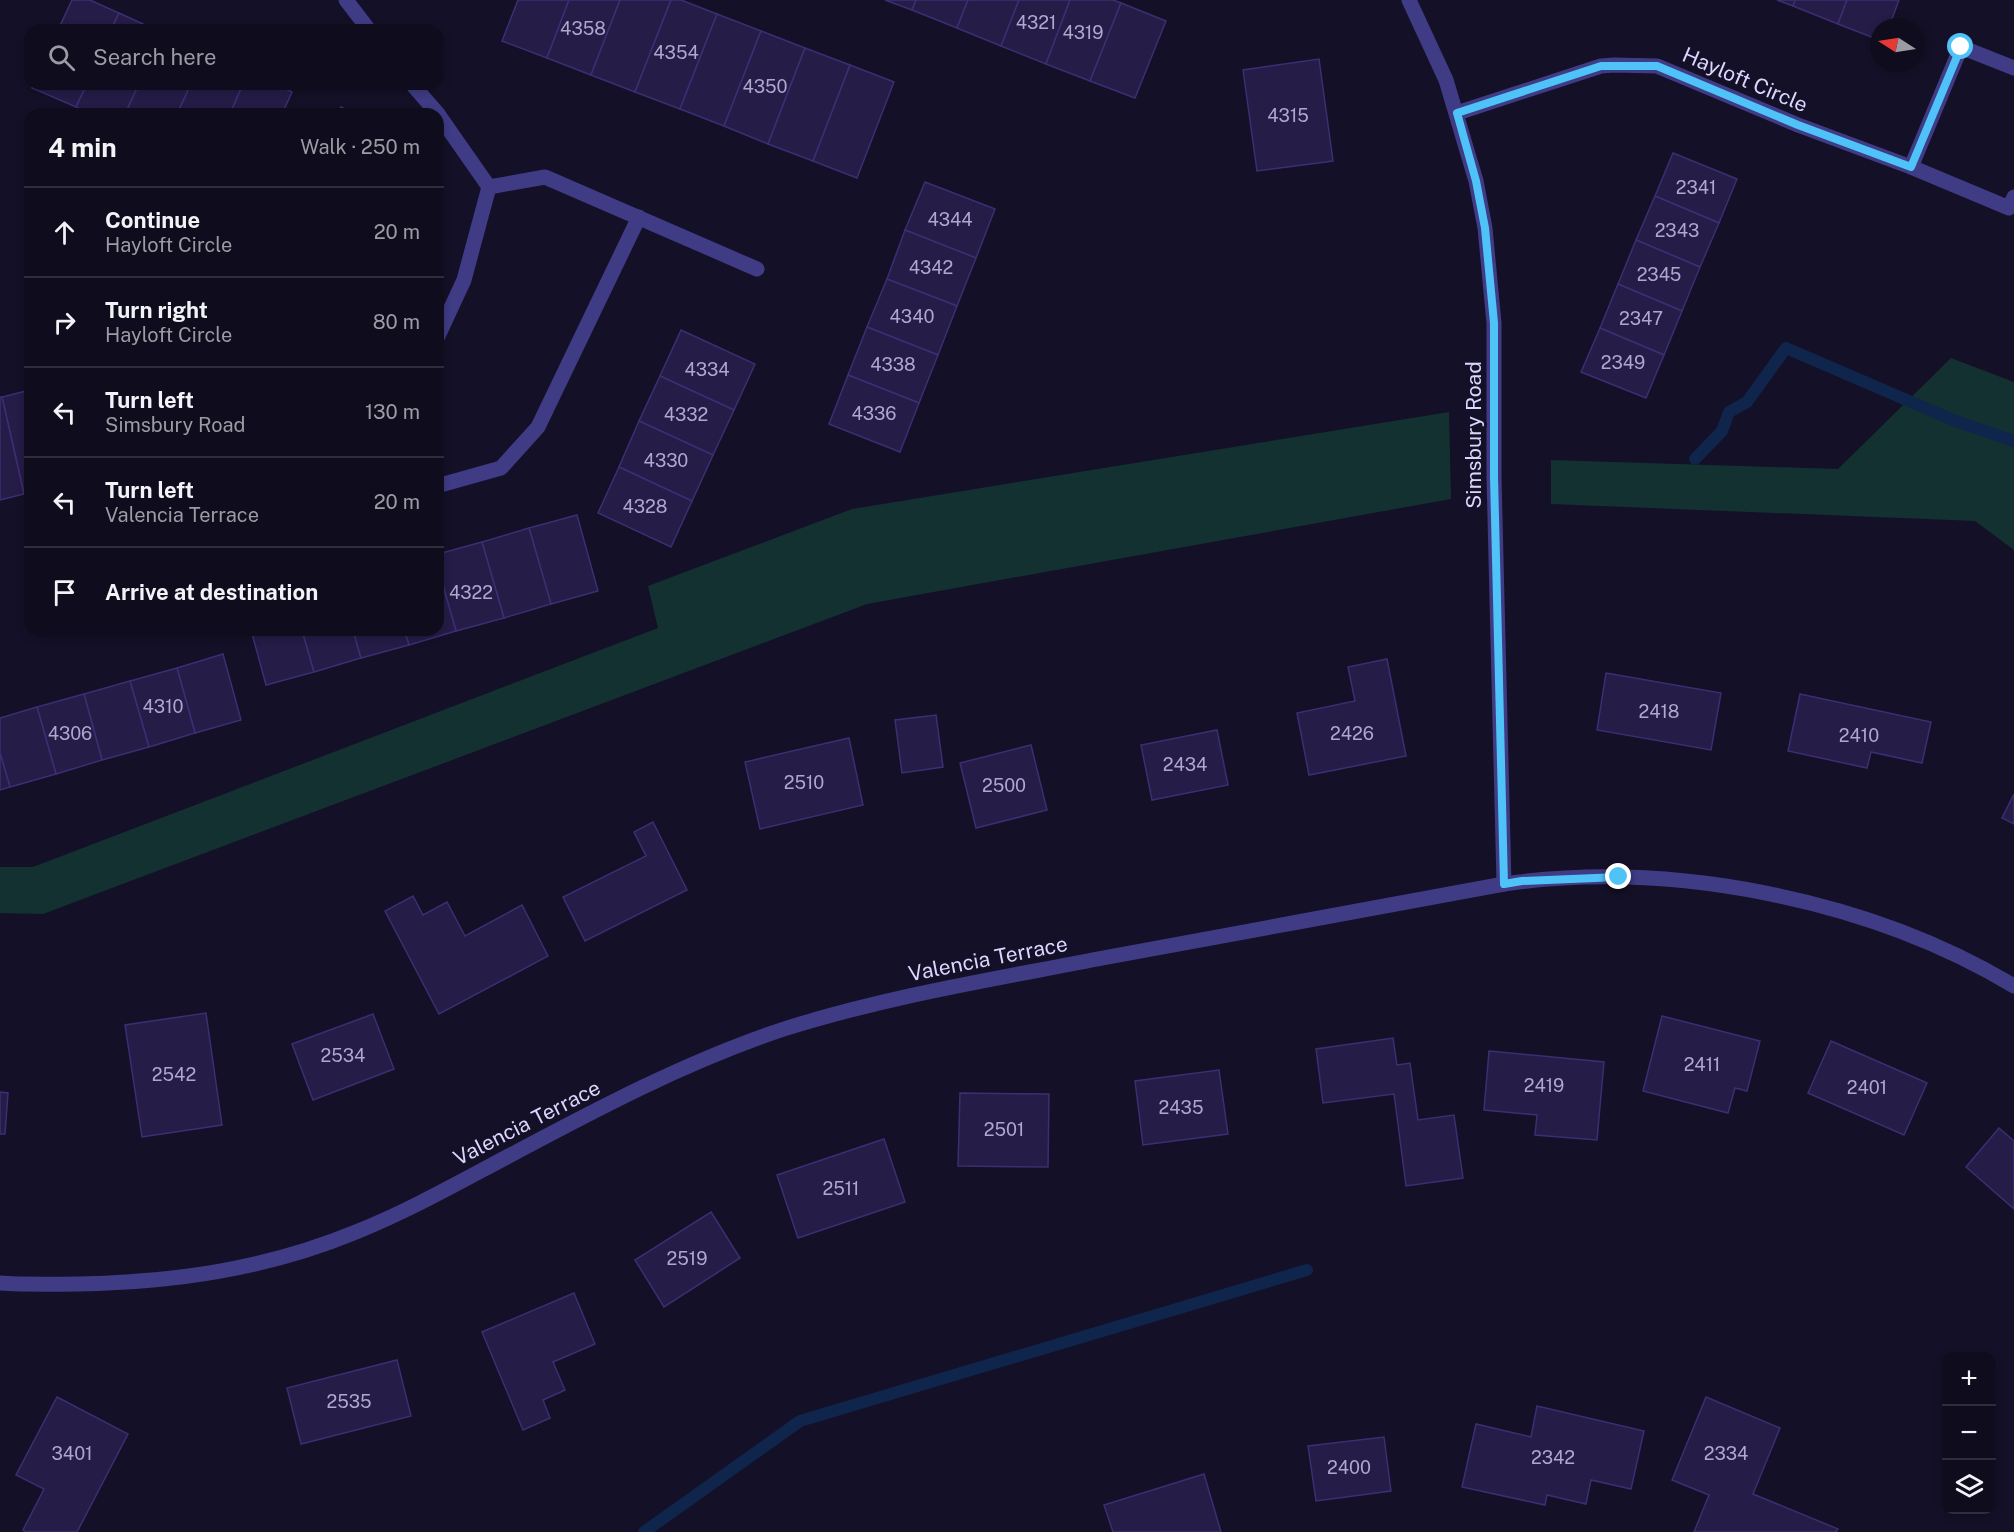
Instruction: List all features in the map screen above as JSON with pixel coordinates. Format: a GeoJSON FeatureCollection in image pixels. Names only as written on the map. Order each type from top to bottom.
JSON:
{"type":"FeatureCollection","features":[{"type":"Feature","properties":{"kind":"street"},"geometry":{"type":"LineString","coordinates":[[346,0],[364,24]]}},
{"type":"Feature","properties":{"kind":"street","name":"Simsbury Road"},"geometry":{"type":"LineString","coordinates":[[1409,0],[1446,80],[1476,181],[1485,228],[1494,323],[1495,489],[1504,884]]}},
{"type":"Feature","properties":{"kind":"street"},"geometry":{"type":"LineString","coordinates":[[1911,167],[1961,47],[2014,69]]}},
{"type":"Feature","properties":{"kind":"street","name":"Hayloft Circle"},"geometry":{"type":"LineString","coordinates":[[1457,113],[1601,66],[1657,66],[1798,125],[1911,167],[2009,208],[2014,197]]}},
{"type":"Feature","properties":{"kind":"street"},"geometry":{"type":"LineString","coordinates":[[417,90],[433,108]]}},
{"type":"Feature","properties":{"kind":"street"},"geometry":{"type":"LineString","coordinates":[[444,123],[489,187],[464,280],[444,323]]}},
{"type":"Feature","properties":{"kind":"street"},"geometry":{"type":"LineString","coordinates":[[489,187],[545,177],[757,268]]}},
{"type":"Feature","properties":{"kind":"street"},"geometry":{"type":"LineString","coordinates":[[444,484],[501,468],[538,427],[639,217]]}},
{"type":"Feature","properties":{"kind":"street","name":"Valencia Terrace"},"geometry":{"type":"LineString","coordinates":[[0,1283],[21,1285],[112,1283],[199,1276],[240,1269],[356,1232],[425,1200],[584,1116],[700,1061],[784,1030],[906,995],[1522,881],[1619,877],[1718,885],[1766,893],[1822,906],[1911,935],[2014,986]]}},
{"type":"Feature","properties":{"kind":"green space"},"geometry":{"type":"Polygon","coordinates":[[[1951,358],[2014,382],[2014,550],[1975,521],[1551,504],[1551,460],[1838,469],[1951,358]]]}},
{"type":"Feature","properties":{"kind":"green space"},"geometry":{"type":"Polygon","coordinates":[[[1449,412],[1451,499],[867,604],[43,914],[0,913],[0,867],[33,867],[658,628],[648,586],[852,509],[1449,412]]]}},
{"type":"Feature","properties":{"kind":"building"},"geometry":{"type":"Polygon","coordinates":[[[72,0],[90,0],[119,13],[114,24],[61,24],[72,0]]]}},
{"type":"Feature","properties":{"kind":"building"},"geometry":{"type":"Polygon","coordinates":[[[518,0],[569,0],[547,58],[502,41],[518,0]]]}},
{"type":"Feature","properties":{"kind":"building"},"geometry":{"type":"Polygon","coordinates":[[[569,0],[620,0],[591,75],[547,58],[569,0]]]}},
{"type":"Feature","properties":{"kind":"building"},"geometry":{"type":"Polygon","coordinates":[[[620,0],[671,0],[635,92],[591,75],[620,0]]]}},
{"type":"Feature","properties":{"kind":"building"},"geometry":{"type":"Polygon","coordinates":[[[671,0],[681,0],[717,14],[680,109],[635,92],[671,0]]]}},
{"type":"Feature","properties":{"kind":"building"},"geometry":{"type":"Polygon","coordinates":[[[885,0],[916,0],[912,10],[885,0]]]}},
{"type":"Feature","properties":{"kind":"building"},"geometry":{"type":"Polygon","coordinates":[[[916,0],[968,0],[957,28],[912,10],[916,0]]]}},
{"type":"Feature","properties":{"kind":"building"},"geometry":{"type":"Polygon","coordinates":[[[968,0],[1019,0],[1001,46],[957,28],[968,0]]]}},
{"type":"Feature","properties":{"kind":"building"},"geometry":{"type":"Polygon","coordinates":[[[1019,0],[1070,0],[1046,64],[1001,46],[1019,0]]]}},
{"type":"Feature","properties":{"kind":"building"},"geometry":{"type":"Polygon","coordinates":[[[1070,0],[1113,0],[1121,3],[1090,81],[1046,64],[1070,0]]]}},
{"type":"Feature","properties":{"kind":"building"},"geometry":{"type":"Polygon","coordinates":[[[1777,0],[1795,0],[1793,6],[1777,0]]]}},
{"type":"Feature","properties":{"kind":"building"},"geometry":{"type":"Polygon","coordinates":[[[1795,0],[1847,0],[1838,24],[1793,6],[1795,0]]]}},
{"type":"Feature","properties":{"kind":"building"},"geometry":{"type":"Polygon","coordinates":[[[1847,0],[1899,0],[1892,18],[1870,18],[1870,36],[1838,24],[1847,0]]]}},
{"type":"Feature","properties":{"kind":"building"},"geometry":{"type":"Polygon","coordinates":[[[1121,3],[1166,21],[1135,98],[1090,81],[1121,3]]]}},
{"type":"Feature","properties":{"kind":"building"},"geometry":{"type":"Polygon","coordinates":[[[119,13],[143,24],[114,24],[119,13]]]}},
{"type":"Feature","properties":{"kind":"building"},"geometry":{"type":"Polygon","coordinates":[[[717,14],[761,31],[724,126],[680,109],[717,14]]]}},
{"type":"Feature","properties":{"kind":"building"},"geometry":{"type":"Polygon","coordinates":[[[761,31],[805,48],[768,144],[724,126],[761,31]]]}},
{"type":"Feature","properties":{"kind":"building"},"geometry":{"type":"Polygon","coordinates":[[[805,48],[850,65],[813,161],[768,144],[805,48]]]}},
{"type":"Feature","properties":{"kind":"building"},"geometry":{"type":"Polygon","coordinates":[[[1319,59],[1333,161],[1257,171],[1243,70],[1319,59]]]}},
{"type":"Feature","properties":{"kind":"building"},"geometry":{"type":"Polygon","coordinates":[[[850,65],[894,82],[857,178],[813,161],[850,65]]]}},
{"type":"Feature","properties":{"kind":"building"},"geometry":{"type":"Polygon","coordinates":[[[37,90],[84,90],[76,107],[37,90]]]}},
{"type":"Feature","properties":{"kind":"building"},"geometry":{"type":"Polygon","coordinates":[[[84,90],[136,90],[128,108],[76,107],[84,90]]]}},
{"type":"Feature","properties":{"kind":"building"},"geometry":{"type":"Polygon","coordinates":[[[136,90],[188,90],[180,108],[128,108],[136,90]]]}},
{"type":"Feature","properties":{"kind":"building"},"geometry":{"type":"Polygon","coordinates":[[[188,90],[240,90],[233,108],[180,108],[188,90]]]}},
{"type":"Feature","properties":{"kind":"building"},"geometry":{"type":"Polygon","coordinates":[[[240,90],[288,90],[292,92],[285,108],[233,108],[240,90]]]}},
{"type":"Feature","properties":{"kind":"building"},"geometry":{"type":"Polygon","coordinates":[[[1673,153],[1737,179],[1719,223],[1655,196],[1673,153]]]}},
{"type":"Feature","properties":{"kind":"building"},"geometry":{"type":"Polygon","coordinates":[[[925,182],[995,209],[976,258],[905,230],[925,182]]]}},
{"type":"Feature","properties":{"kind":"building"},"geometry":{"type":"Polygon","coordinates":[[[1655,196],[1719,223],[1700,267],[1636,240],[1655,196]]]}},
{"type":"Feature","properties":{"kind":"building"},"geometry":{"type":"Polygon","coordinates":[[[905,230],[976,258],[957,306],[887,279],[905,230]]]}},
{"type":"Feature","properties":{"kind":"building"},"geometry":{"type":"Polygon","coordinates":[[[1636,240],[1700,267],[1682,311],[1618,284],[1636,240]]]}},
{"type":"Feature","properties":{"kind":"building"},"geometry":{"type":"Polygon","coordinates":[[[887,279],[957,306],[938,355],[867,327],[887,279]]]}},
{"type":"Feature","properties":{"kind":"building"},"geometry":{"type":"Polygon","coordinates":[[[1618,284],[1682,311],[1664,355],[1600,328],[1618,284]]]}},
{"type":"Feature","properties":{"kind":"building"},"geometry":{"type":"Polygon","coordinates":[[[867,327],[938,355],[919,403],[848,375],[867,327]]]}},
{"type":"Feature","properties":{"kind":"building"},"geometry":{"type":"Polygon","coordinates":[[[1600,328],[1664,355],[1646,398],[1581,372],[1600,328]]]}},
{"type":"Feature","properties":{"kind":"building"},"geometry":{"type":"Polygon","coordinates":[[[681,330],[755,364],[734,410],[660,376],[681,330]]]}},
{"type":"Feature","properties":{"kind":"building"},"geometry":{"type":"Polygon","coordinates":[[[848,375],[919,403],[900,452],[829,424],[848,375]]]}},
{"type":"Feature","properties":{"kind":"building"},"geometry":{"type":"Polygon","coordinates":[[[660,376],[734,410],[713,455],[639,421],[660,376]]]}},
{"type":"Feature","properties":{"kind":"building"},"geometry":{"type":"Polygon","coordinates":[[[24,392],[24,494],[2,397],[24,392]]]}},
{"type":"Feature","properties":{"kind":"building"},"geometry":{"type":"Polygon","coordinates":[[[0,397],[2,397],[24,494],[0,500],[0,397]]]}},
{"type":"Feature","properties":{"kind":"building"},"geometry":{"type":"Polygon","coordinates":[[[639,421],[713,455],[692,501],[619,467],[639,421]]]}},
{"type":"Feature","properties":{"kind":"building"},"geometry":{"type":"Polygon","coordinates":[[[619,467],[692,501],[671,547],[598,513],[619,467]]]}},
{"type":"Feature","properties":{"kind":"building"},"geometry":{"type":"Polygon","coordinates":[[[577,515],[598,591],[551,604],[529,528],[577,515]]]}},
{"type":"Feature","properties":{"kind":"building"},"geometry":{"type":"Polygon","coordinates":[[[529,528],[551,604],[504,618],[482,542],[529,528]]]}},
{"type":"Feature","properties":{"kind":"building"},"geometry":{"type":"Polygon","coordinates":[[[482,542],[504,618],[456,631],[444,589],[444,552],[482,542]]]}},
{"type":"Feature","properties":{"kind":"building"},"geometry":{"type":"Polygon","coordinates":[[[444,589],[456,631],[444,635],[444,589]]]}},
{"type":"Feature","properties":{"kind":"building"},"geometry":{"type":"Polygon","coordinates":[[[253,636],[304,636],[314,672],[266,685],[253,636]]]}},
{"type":"Feature","properties":{"kind":"building"},"geometry":{"type":"Polygon","coordinates":[[[304,636],[355,636],[361,658],[314,672],[304,636]]]}},
{"type":"Feature","properties":{"kind":"building"},"geometry":{"type":"Polygon","coordinates":[[[355,636],[406,636],[409,645],[361,658],[355,636]]]}},
{"type":"Feature","properties":{"kind":"building"},"geometry":{"type":"Polygon","coordinates":[[[406,636],[439,636],[409,645],[406,636]]]}},
{"type":"Feature","properties":{"kind":"building"},"geometry":{"type":"Polygon","coordinates":[[[223,654],[241,720],[195,733],[177,668],[223,654]]]}},
{"type":"Feature","properties":{"kind":"building"},"geometry":{"type":"Polygon","coordinates":[[[1387,659],[1406,756],[1309,775],[1297,713],[1355,701],[1348,667],[1387,659]]]}},
{"type":"Feature","properties":{"kind":"building"},"geometry":{"type":"Polygon","coordinates":[[[177,668],[195,733],[149,747],[130,681],[177,668]]]}},
{"type":"Feature","properties":{"kind":"building"},"geometry":{"type":"Polygon","coordinates":[[[1606,673],[1721,693],[1711,750],[1597,730],[1606,673]]]}},
{"type":"Feature","properties":{"kind":"building"},"geometry":{"type":"Polygon","coordinates":[[[130,681],[149,747],[102,760],[84,694],[130,681]]]}},
{"type":"Feature","properties":{"kind":"building"},"geometry":{"type":"Polygon","coordinates":[[[84,694],[102,760],[56,774],[37,707],[84,694]]]}},
{"type":"Feature","properties":{"kind":"building"},"geometry":{"type":"Polygon","coordinates":[[[1800,694],[1931,722],[1922,763],[1871,752],[1867,768],[1788,751],[1800,694]]]}},
{"type":"Feature","properties":{"kind":"building"},"geometry":{"type":"Polygon","coordinates":[[[37,707],[56,774],[10,787],[0,753],[0,718],[37,707]]]}},
{"type":"Feature","properties":{"kind":"building"},"geometry":{"type":"Polygon","coordinates":[[[936,715],[943,767],[902,773],[895,720],[936,715]]]}},
{"type":"Feature","properties":{"kind":"building"},"geometry":{"type":"Polygon","coordinates":[[[1217,730],[1228,785],[1152,800],[1141,745],[1217,730]]]}},
{"type":"Feature","properties":{"kind":"building"},"geometry":{"type":"Polygon","coordinates":[[[849,738],[863,805],[760,829],[745,762],[849,738]]]}},
{"type":"Feature","properties":{"kind":"building"},"geometry":{"type":"Polygon","coordinates":[[[1031,745],[1047,810],[976,828],[960,763],[1031,745]]]}},
{"type":"Feature","properties":{"kind":"building"},"geometry":{"type":"Polygon","coordinates":[[[0,753],[10,787],[0,790],[0,753]]]}},
{"type":"Feature","properties":{"kind":"building"},"geometry":{"type":"Polygon","coordinates":[[[2014,794],[2014,824],[2002,818],[2014,794]]]}},
{"type":"Feature","properties":{"kind":"building"},"geometry":{"type":"Polygon","coordinates":[[[653,822],[687,890],[585,941],[563,897],[646,856],[634,832],[653,822]]]}},
{"type":"Feature","properties":{"kind":"building"},"geometry":{"type":"Polygon","coordinates":[[[413,896],[423,915],[447,902],[465,936],[522,905],[548,956],[439,1014],[385,911],[413,896]]]}},
{"type":"Feature","properties":{"kind":"building"},"geometry":{"type":"Polygon","coordinates":[[[206,1013],[222,1125],[142,1137],[125,1025],[206,1013]]]}},
{"type":"Feature","properties":{"kind":"building"},"geometry":{"type":"Polygon","coordinates":[[[373,1014],[394,1069],[313,1100],[292,1044],[373,1014]]]}},
{"type":"Feature","properties":{"kind":"building"},"geometry":{"type":"Polygon","coordinates":[[[1662,1016],[1760,1041],[1747,1091],[1735,1088],[1728,1113],[1643,1091],[1662,1016]]]}},
{"type":"Feature","properties":{"kind":"building"},"geometry":{"type":"Polygon","coordinates":[[[1393,1038],[1397,1065],[1410,1063],[1418,1120],[1454,1115],[1463,1178],[1406,1186],[1394,1094],[1323,1103],[1316,1049],[1393,1038]]]}},
{"type":"Feature","properties":{"kind":"building"},"geometry":{"type":"Polygon","coordinates":[[[1831,1041],[1927,1083],[1904,1135],[1808,1093],[1831,1041]]]}},
{"type":"Feature","properties":{"kind":"building"},"geometry":{"type":"Polygon","coordinates":[[[1489,1051],[1604,1062],[1597,1140],[1535,1135],[1537,1115],[1484,1110],[1489,1051]]]}},
{"type":"Feature","properties":{"kind":"building"},"geometry":{"type":"Polygon","coordinates":[[[1219,1070],[1228,1134],[1143,1145],[1135,1081],[1219,1070]]]}},
{"type":"Feature","properties":{"kind":"building"},"geometry":{"type":"Polygon","coordinates":[[[0,1092],[8,1093],[5,1134],[0,1134],[0,1092]]]}},
{"type":"Feature","properties":{"kind":"building"},"geometry":{"type":"Polygon","coordinates":[[[960,1093],[1049,1094],[1048,1167],[958,1166],[960,1093]]]}},
{"type":"Feature","properties":{"kind":"building"},"geometry":{"type":"Polygon","coordinates":[[[1999,1128],[2014,1141],[2014,1209],[1966,1167],[1999,1128]]]}},
{"type":"Feature","properties":{"kind":"building"},"geometry":{"type":"Polygon","coordinates":[[[884,1139],[905,1202],[798,1238],[777,1175],[884,1139]]]}},
{"type":"Feature","properties":{"kind":"building"},"geometry":{"type":"Polygon","coordinates":[[[711,1212],[740,1258],[664,1307],[635,1260],[711,1212]]]}},
{"type":"Feature","properties":{"kind":"building"},"geometry":{"type":"Polygon","coordinates":[[[574,1293],[595,1344],[553,1362],[565,1390],[543,1400],[550,1418],[523,1430],[482,1332],[574,1293]]]}},
{"type":"Feature","properties":{"kind":"building"},"geometry":{"type":"Polygon","coordinates":[[[397,1360],[411,1416],[301,1444],[287,1388],[397,1360]]]}},
{"type":"Feature","properties":{"kind":"building"},"geometry":{"type":"Polygon","coordinates":[[[57,1397],[128,1434],[77,1532],[26,1532],[23,1530],[44,1489],[16,1475],[57,1397]]]}},
{"type":"Feature","properties":{"kind":"building"},"geometry":{"type":"Polygon","coordinates":[[[1706,1397],[1780,1428],[1753,1494],[1838,1529],[1836,1532],[1694,1532],[1709,1495],[1672,1480],[1706,1397]]]}},
{"type":"Feature","properties":{"kind":"building"},"geometry":{"type":"Polygon","coordinates":[[[1537,1406],[1644,1431],[1631,1489],[1591,1480],[1586,1504],[1547,1495],[1545,1505],[1462,1487],[1476,1424],[1531,1437],[1537,1406]]]}},
{"type":"Feature","properties":{"kind":"building"},"geometry":{"type":"Polygon","coordinates":[[[1384,1437],[1391,1491],[1316,1501],[1308,1446],[1384,1437]]]}},
{"type":"Feature","properties":{"kind":"building"},"geometry":{"type":"Polygon","coordinates":[[[1204,1474],[1221,1532],[1113,1532],[1104,1505],[1204,1474]]]}},
{"type":"Feature","properties":{"kind":"waterway"},"geometry":{"type":"LineString","coordinates":[[1695,459],[1722,431],[1729,412],[1747,402],[1786,348],[1953,420],[2014,441]]}},
{"type":"Feature","properties":{"kind":"waterway"},"geometry":{"type":"LineString","coordinates":[[644,1532],[800,1421],[1307,1270]]}},
{"type":"Feature","properties":{"kind":"route"},"geometry":{"type":"LineString","coordinates":[[1619,877],[1522,881],[1504,884],[1494,477],[1494,323],[1485,228],[1476,181],[1457,113],[1601,66],[1657,66],[1798,125],[1911,167],[1961,47]]}}]}
